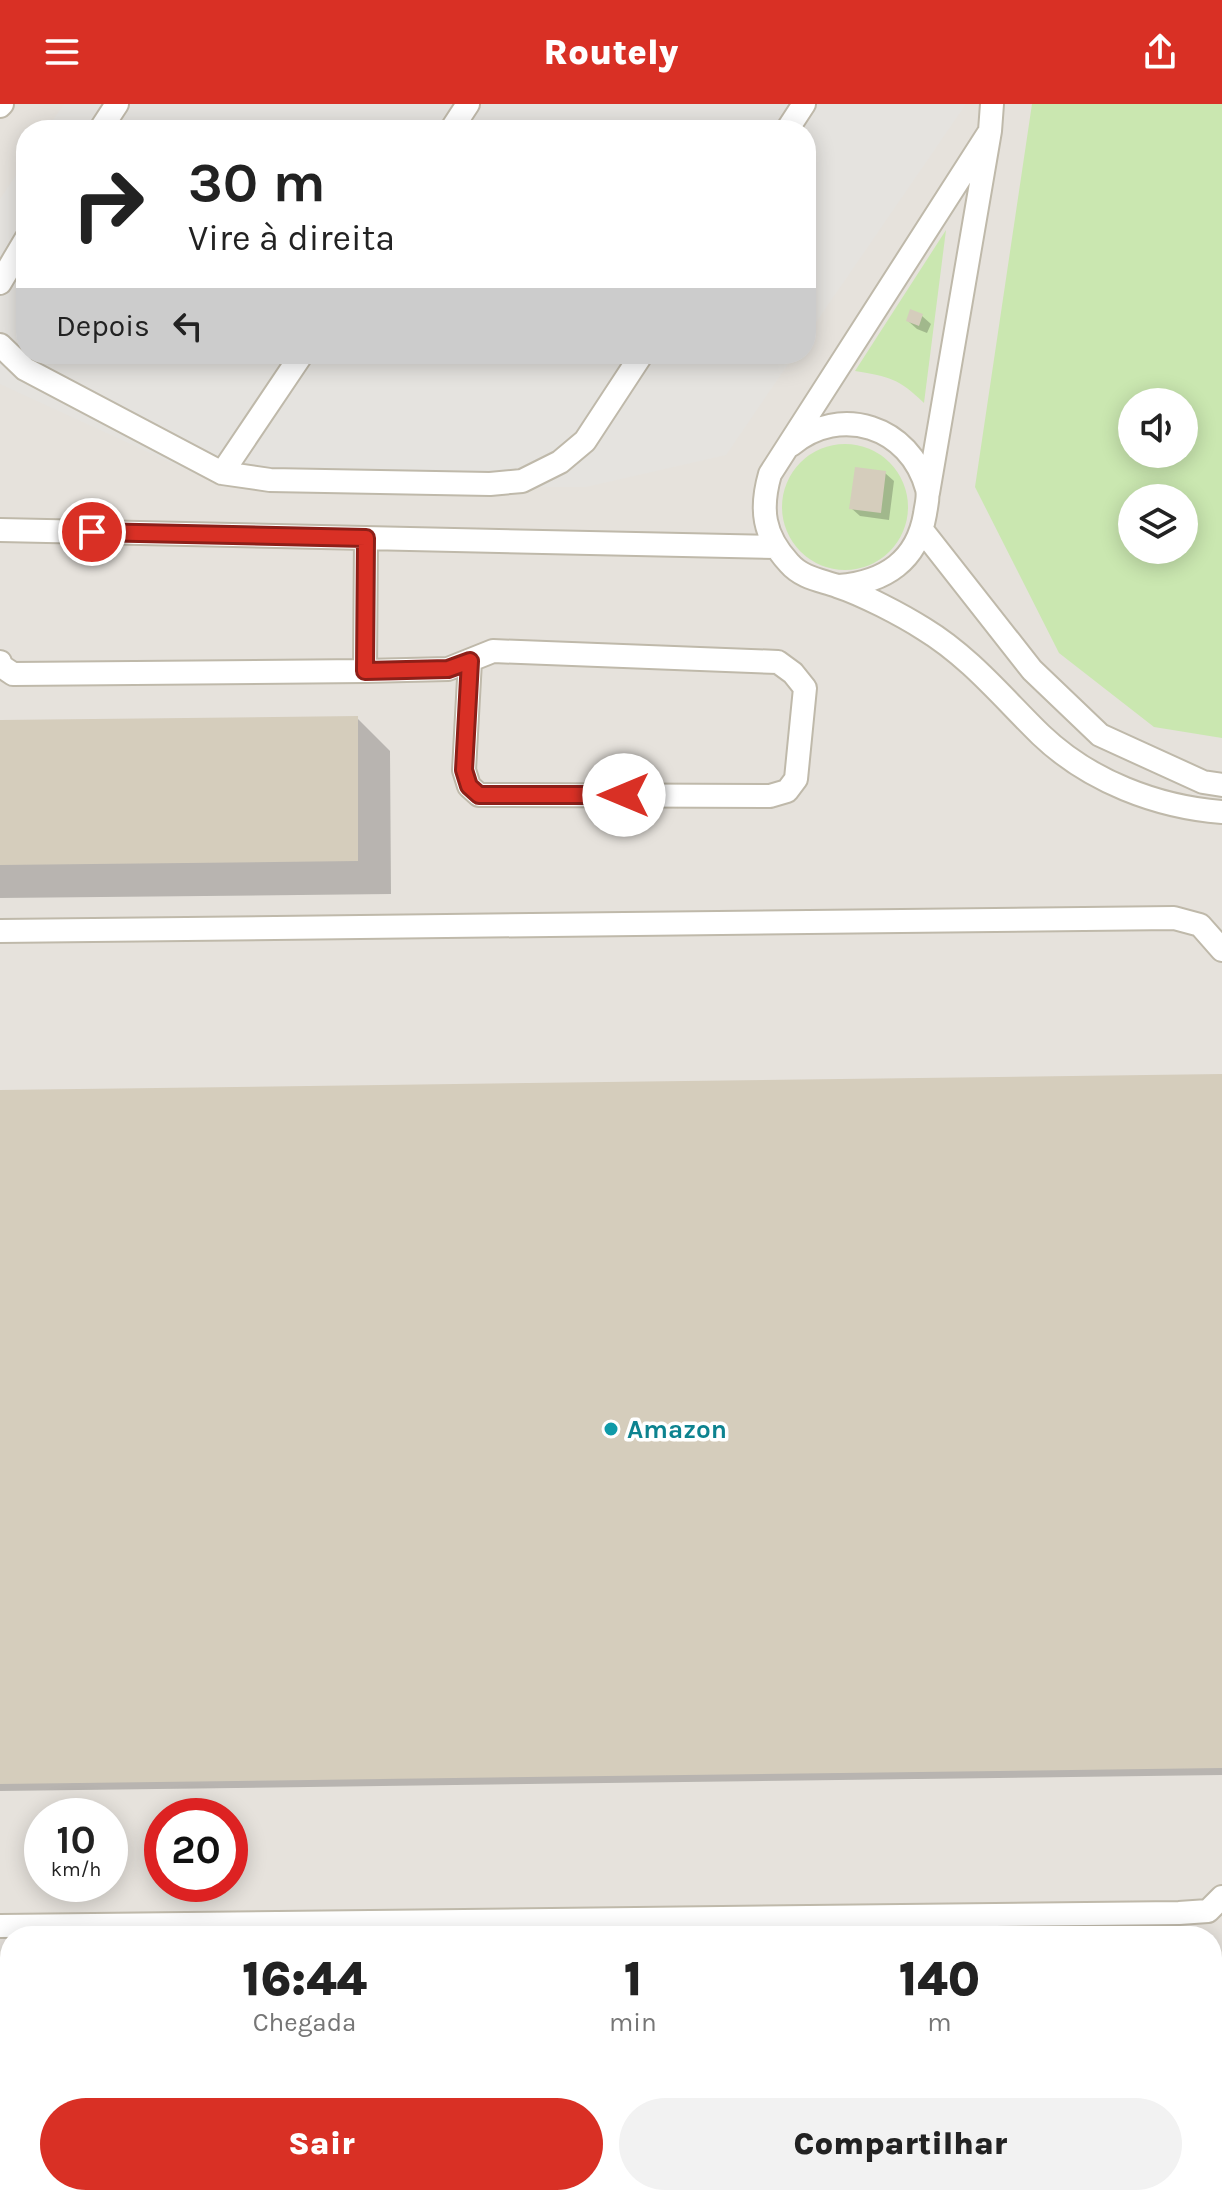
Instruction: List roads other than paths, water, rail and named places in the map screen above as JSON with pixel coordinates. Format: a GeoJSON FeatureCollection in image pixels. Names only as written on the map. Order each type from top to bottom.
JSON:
{"type":"FeatureCollection","features":[{"type":"Feature","properties":{"kind":"lane"},"geometry":{"type":"LineString","coordinates":[[838,586],[863,584],[887,574],[908,556],[922,530],[990,131],[992,104]]}},
{"type":"Feature","properties":{"kind":"lane"},"geometry":{"type":"LineString","coordinates":[[990,131],[770,474],[763,498],[765,523],[775,547],[791,566],[813,580],[838,586],[922,627],[959,651],[1044,738],[1096,776],[1163,803],[1222,812]]}},
{"type":"Feature","properties":{"kind":"lane"},"geometry":{"type":"LineString","coordinates":[[0,283],[16,256]]}},
{"type":"Feature","properties":{"kind":"lane"},"geometry":{"type":"LineString","coordinates":[[0,345],[16,360]]}},
{"type":"Feature","properties":{"kind":"lane"},"geometry":{"type":"LineString","coordinates":[[20,364],[222,473],[270,480],[490,484],[522,481],[560,462],[585,441],[635,364]]}},
{"type":"Feature","properties":{"kind":"lane"},"geometry":{"type":"LineString","coordinates":[[222,473],[295,364]]}},
{"type":"Feature","properties":{"kind":"lane"},"geometry":{"type":"LineString","coordinates":[[783,452],[805,434],[831,424],[859,424],[886,433],[907,451],[928,493]]}},
{"type":"Feature","properties":{"kind":"lane"},"geometry":{"type":"LineString","coordinates":[[0,530],[775,547]]}},
{"type":"Feature","properties":{"kind":"lane"},"geometry":{"type":"LineString","coordinates":[[922,530],[1032,670],[1100,735],[1203,782],[1222,785]]}},
{"type":"Feature","properties":{"kind":"lane"},"geometry":{"type":"LineString","coordinates":[[365,671],[366,538]]}},
{"type":"Feature","properties":{"kind":"lane"},"geometry":{"type":"LineString","coordinates":[[0,662],[13,674],[448,669],[493,651],[778,662],[793,673],[805,688],[796,779],[787,791],[770,796],[479,795],[469,786],[464,770],[470,661]]}},
{"type":"Feature","properties":{"kind":"lane"},"geometry":{"type":"LineString","coordinates":[[0,931],[1174,918],[1200,925],[1222,950]]}},
{"type":"Feature","properties":{"kind":"lane"},"geometry":{"type":"LineString","coordinates":[[0,1926],[1179,1913],[1208,1911],[1222,1897]]}},
{"type":"Feature","properties":{"kind":"place","name":"Amazon"},"geometry":{"type":"Point","coordinates":[611,1429]}}]}
